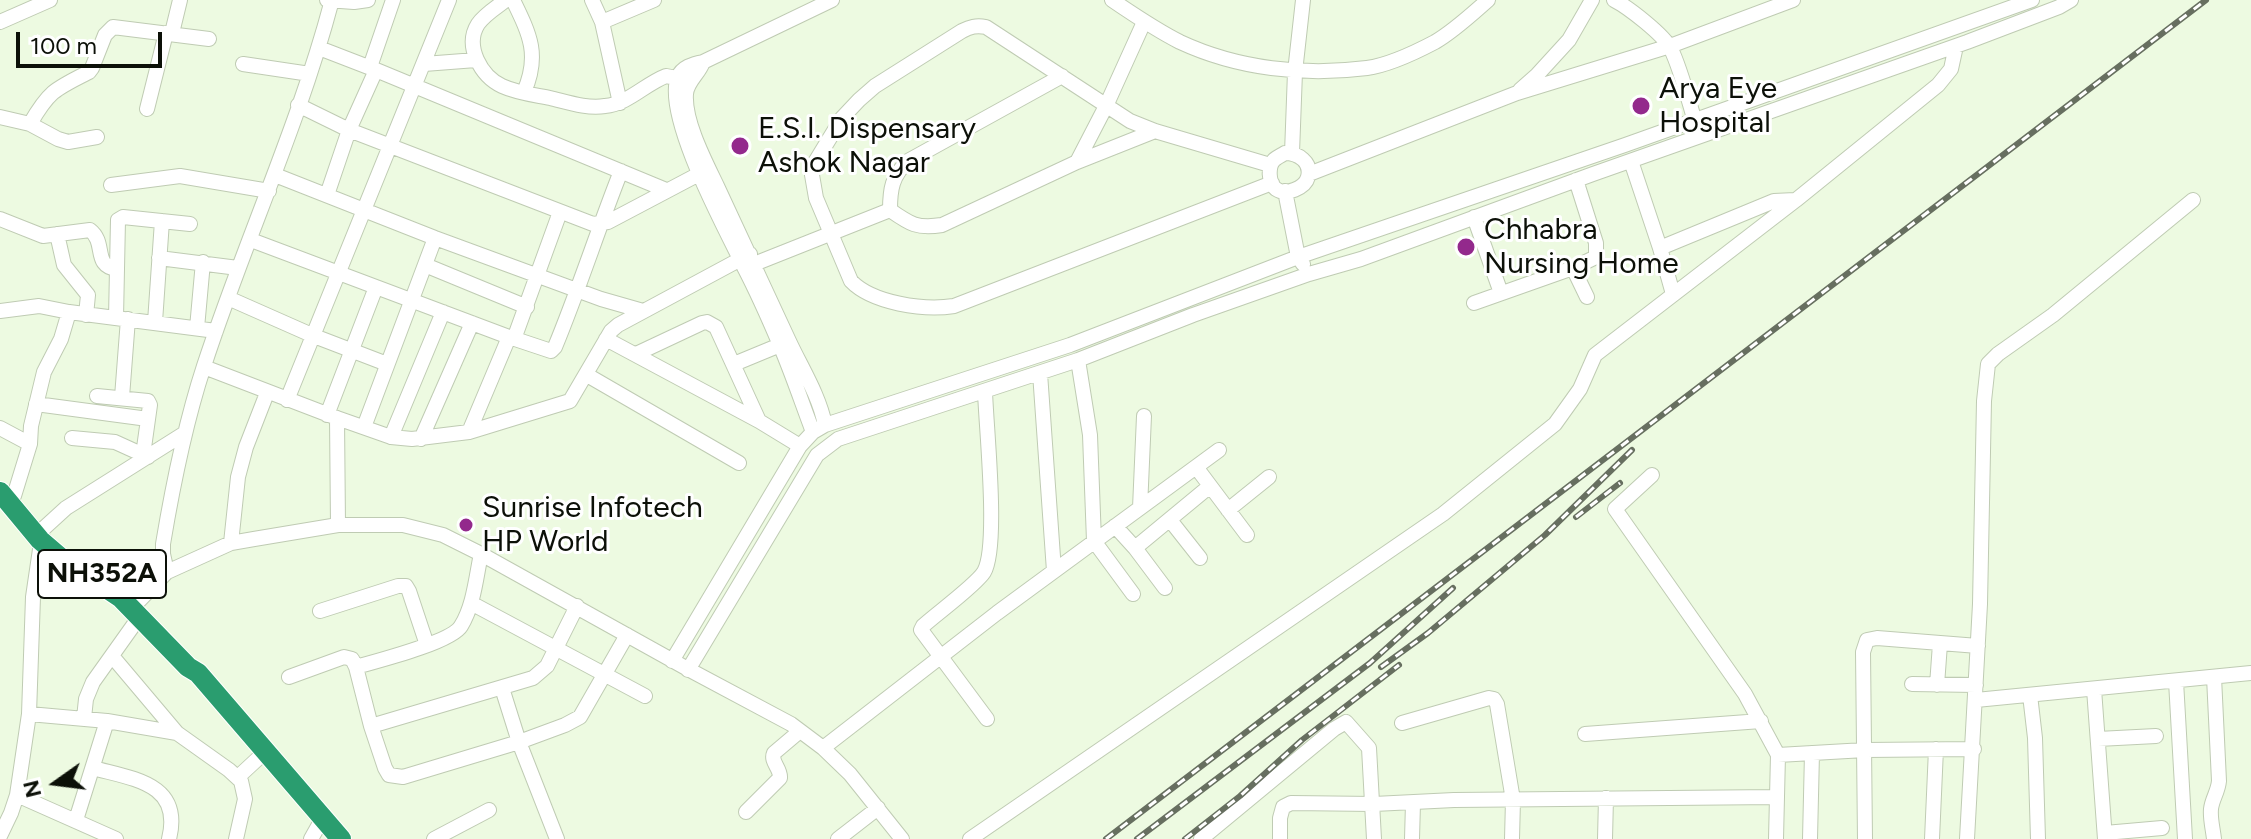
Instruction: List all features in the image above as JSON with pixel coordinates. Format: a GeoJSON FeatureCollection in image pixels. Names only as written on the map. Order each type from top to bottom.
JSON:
{"type":"FeatureCollection","features":[{"type":"Feature","properties":{"kind":"highway","name":"NH352A"},"geometry":{"type":"LineString","coordinates":[[4,492],[41,535],[131,600],[192,660],[198,673],[341,839]]}},
{"type":"Feature","properties":{"kind":"street"},"geometry":{"type":"LineString","coordinates":[[0,22],[50,0]]}},
{"type":"Feature","properties":{"kind":"street"},"geometry":{"type":"LineString","coordinates":[[147,109],[180,0]]}},
{"type":"Feature","properties":{"kind":"street"},"geometry":{"type":"LineString","coordinates":[[167,572],[163,544],[185,433],[216,331],[319,48],[330,0],[368,0]]}},
{"type":"Feature","properties":{"kind":"street"},"geometry":{"type":"LineString","coordinates":[[327,195],[373,68],[393,0]]}},
{"type":"Feature","properties":{"kind":"street"},"geometry":{"type":"LineString","coordinates":[[287,400],[449,0]]}},
{"type":"Feature","properties":{"kind":"street"},"geometry":{"type":"LineString","coordinates":[[506,0],[477,26],[473,37],[476,60],[485,73],[502,86],[599,107],[620,103],[658,79],[677,78]]}},
{"type":"Feature","properties":{"kind":"street"},"geometry":{"type":"LineString","coordinates":[[513,0],[533,47],[530,78],[524,92]]}},
{"type":"Feature","properties":{"kind":"street"},"geometry":{"type":"LineString","coordinates":[[592,0],[602,22],[620,103]]}},
{"type":"Feature","properties":{"kind":"street"},"geometry":{"type":"LineString","coordinates":[[602,22],[654,0]]}},
{"type":"Feature","properties":{"kind":"street"},"geometry":{"type":"LineString","coordinates":[[819,428],[821,405],[699,174],[680,119],[677,78],[691,65],[832,0]]}},
{"type":"Feature","properties":{"kind":"street"},"geometry":{"type":"LineString","coordinates":[[1112,0],[1144,22],[1182,42],[1244,63],[1295,72],[1369,68],[1403,56],[1437,41],[1488,0]]}},
{"type":"Feature","properties":{"kind":"street"},"geometry":{"type":"LineString","coordinates":[[1292,153],[1295,72],[1303,0]]}},
{"type":"Feature","properties":{"kind":"street"},"geometry":{"type":"LineString","coordinates":[[1517,93],[1569,40],[1592,0]]}},
{"type":"Feature","properties":{"kind":"street"},"geometry":{"type":"LineString","coordinates":[[1614,0],[1642,19],[1670,46],[1699,136]]}},
{"type":"Feature","properties":{"kind":"street"},"geometry":{"type":"LineString","coordinates":[[1270,165],[1274,188],[1292,191],[1301,187],[1309,174],[1517,93],[1670,46],[1793,0]]}},
{"type":"Feature","properties":{"kind":"street"},"geometry":{"type":"LineString","coordinates":[[672,661],[800,446],[819,428],[1070,345],[1298,257],[2032,0]]}},
{"type":"Feature","properties":{"kind":"street"},"geometry":{"type":"LineString","coordinates":[[688,670],[792,493],[817,455],[838,439],[1078,360],[1193,315],[1361,259],[1956,46],[2071,0]]}},
{"type":"Feature","properties":{"kind":"street"},"geometry":{"type":"LineString","coordinates":[[1077,162],[1144,22]]}},
{"type":"Feature","properties":{"kind":"street"},"geometry":{"type":"LineString","coordinates":[[30,124],[55,89],[89,72],[109,29],[118,26],[209,39]]}},
{"type":"Feature","properties":{"kind":"street"},"geometry":{"type":"LineString","coordinates":[[1270,165],[1130,121],[986,27],[971,26],[875,86],[859,100],[842,118],[814,164],[813,187],[851,281],[858,288],[867,294],[913,306],[939,309],[954,306],[1272,183]]}},
{"type":"Feature","properties":{"kind":"street"},"geometry":{"type":"LineString","coordinates":[[970,839],[1443,514],[1555,424],[1580,389],[1595,355],[1796,200],[1938,85],[1951,69],[1956,46]]}},
{"type":"Feature","properties":{"kind":"street"},"geometry":{"type":"LineString","coordinates":[[319,48],[666,190]]}},
{"type":"Feature","properties":{"kind":"street"},"geometry":{"type":"LineString","coordinates":[[424,64],[476,60]]}},
{"type":"Feature","properties":{"kind":"street"},"geometry":{"type":"LineString","coordinates":[[703,62],[686,93],[692,126],[780,345],[819,428]]}},
{"type":"Feature","properties":{"kind":"street"},"geometry":{"type":"LineString","coordinates":[[243,64],[310,74]]}},
{"type":"Feature","properties":{"kind":"street"},"geometry":{"type":"LineString","coordinates":[[890,210],[890,189],[894,177],[908,161],[1062,76]]}},
{"type":"Feature","properties":{"kind":"street"},"geometry":{"type":"LineString","coordinates":[[298,105],[391,147],[593,224],[608,222],[699,174]]}},
{"type":"Feature","properties":{"kind":"street"},"geometry":{"type":"LineString","coordinates":[[0,117],[30,124],[68,142],[97,137]]}},
{"type":"Feature","properties":{"kind":"street"},"geometry":{"type":"LineString","coordinates":[[890,210],[912,225],[942,225],[1077,162],[1155,131]]}},
{"type":"Feature","properties":{"kind":"street"},"geometry":{"type":"LineString","coordinates":[[1270,165],[1279,156],[1292,153],[1307,163],[1309,174]]}},
{"type":"Feature","properties":{"kind":"street"},"geometry":{"type":"LineString","coordinates":[[1631,161],[1673,294]]}},
{"type":"Feature","properties":{"kind":"street"},"geometry":{"type":"LineString","coordinates":[[251,240],[547,351],[553,350],[621,171]]}},
{"type":"Feature","properties":{"kind":"street"},"geometry":{"type":"LineString","coordinates":[[275,175],[435,238],[643,311]]}},
{"type":"Feature","properties":{"kind":"street"},"geometry":{"type":"LineString","coordinates":[[111,185],[180,176],[269,191]]}},
{"type":"Feature","properties":{"kind":"street"},"geometry":{"type":"LineString","coordinates":[[1474,303],[1596,257],[1597,250],[1576,180]]}},
{"type":"Feature","properties":{"kind":"street"},"geometry":{"type":"LineString","coordinates":[[1285,191],[1298,257],[1309,274]]}},
{"type":"Feature","properties":{"kind":"street"},"geometry":{"type":"LineString","coordinates":[[1660,248],[1774,201],[1796,200]]}},
{"type":"Feature","properties":{"kind":"street"},"geometry":{"type":"LineString","coordinates":[[1967,839],[1974,749],[1984,401],[1988,364],[2193,200]]}},
{"type":"Feature","properties":{"kind":"street"},"geometry":{"type":"LineString","coordinates":[[204,367],[391,437],[421,439],[469,432],[570,401],[611,331],[643,311],[747,261],[831,234],[890,210]]}},
{"type":"Feature","properties":{"kind":"street"},"geometry":{"type":"LineString","coordinates":[[469,432],[527,307],[560,212]]}},
{"type":"Feature","properties":{"kind":"street"},"geometry":{"type":"LineString","coordinates":[[122,397],[118,220],[123,217],[190,224]]}},
{"type":"Feature","properties":{"kind":"street"},"geometry":{"type":"LineString","coordinates":[[1474,217],[1501,293]]}},
{"type":"Feature","properties":{"kind":"street"},"geometry":{"type":"LineString","coordinates":[[0,219],[38,235],[85,229],[94,232],[102,263],[108,268],[117,269]]}},
{"type":"Feature","properties":{"kind":"street"},"geometry":{"type":"LineString","coordinates":[[155,322],[162,221]]}},
{"type":"Feature","properties":{"kind":"street"},"geometry":{"type":"LineString","coordinates":[[57,234],[64,265],[88,295],[86,315]]}},
{"type":"Feature","properties":{"kind":"street"},"geometry":{"type":"LineString","coordinates":[[364,427],[435,238]]}},
{"type":"Feature","properties":{"kind":"street"},"geometry":{"type":"LineString","coordinates":[[159,258],[238,268]]}},
{"type":"Feature","properties":{"kind":"street"},"geometry":{"type":"LineString","coordinates":[[197,328],[203,262]]}},
{"type":"Feature","properties":{"kind":"street"},"geometry":{"type":"LineString","coordinates":[[425,265],[527,307]]}},
{"type":"Feature","properties":{"kind":"street"},"geometry":{"type":"LineString","coordinates":[[1573,268],[1587,297]]}},
{"type":"Feature","properties":{"kind":"street"},"geometry":{"type":"LineString","coordinates":[[338,525],[332,416],[376,287]]}},
{"type":"Feature","properties":{"kind":"street"},"geometry":{"type":"LineString","coordinates":[[228,298],[387,364]]}},
{"type":"Feature","properties":{"kind":"street"},"geometry":{"type":"LineString","coordinates":[[0,311],[39,306],[216,331]]}},
{"type":"Feature","properties":{"kind":"street"},"geometry":{"type":"LineString","coordinates":[[4,492],[30,444],[44,372],[61,339],[69,312]]}},
{"type":"Feature","properties":{"kind":"street"},"geometry":{"type":"LineString","coordinates":[[391,437],[443,312]]}},
{"type":"Feature","properties":{"kind":"street"},"geometry":{"type":"LineString","coordinates":[[636,354],[707,322],[716,327],[759,421]]}},
{"type":"Feature","properties":{"kind":"street"},"geometry":{"type":"LineString","coordinates":[[421,439],[472,323]]}},
{"type":"Feature","properties":{"kind":"street"},"geometry":{"type":"LineString","coordinates":[[606,339],[800,446]]}},
{"type":"Feature","properties":{"kind":"street"},"geometry":{"type":"LineString","coordinates":[[734,364],[780,345]]}},
{"type":"Feature","properties":{"kind":"street"},"geometry":{"type":"LineString","coordinates":[[1078,360],[1090,435],[1094,541],[1133,594]]}},
{"type":"Feature","properties":{"kind":"street"},"geometry":{"type":"LineString","coordinates":[[1040,373],[1054,571]]}},
{"type":"Feature","properties":{"kind":"street"},"geometry":{"type":"LineString","coordinates":[[587,375],[739,463]]}},
{"type":"Feature","properties":{"kind":"street"},"geometry":{"type":"LineString","coordinates":[[985,391],[991,520],[985,570],[982,576],[923,626],[923,634],[987,719]]}},
{"type":"Feature","properties":{"kind":"street"},"geometry":{"type":"LineString","coordinates":[[231,543],[238,477],[267,393]]}},
{"type":"Feature","properties":{"kind":"street"},"geometry":{"type":"LineString","coordinates":[[97,396],[148,401],[146,456]]}},
{"type":"Feature","properties":{"kind":"street"},"geometry":{"type":"LineString","coordinates":[[36,404],[148,419]]}},
{"type":"Feature","properties":{"kind":"street"},"geometry":{"type":"LineString","coordinates":[[1140,508],[1144,416]]}},
{"type":"Feature","properties":{"kind":"street"},"geometry":{"type":"LineString","coordinates":[[0,428],[30,444]]}},
{"type":"Feature","properties":{"kind":"street"},"geometry":{"type":"LineString","coordinates":[[0,836],[17,795],[29,714],[33,597],[41,535],[66,508],[185,433]]}},
{"type":"Feature","properties":{"kind":"street"},"geometry":{"type":"LineString","coordinates":[[72,438],[107,440],[146,456]]}},
{"type":"Feature","properties":{"kind":"street"},"geometry":{"type":"LineString","coordinates":[[823,748],[1054,571],[1219,450]]}},
{"type":"Feature","properties":{"kind":"street"},"geometry":{"type":"LineString","coordinates":[[1196,467],[1247,535]]}},
{"type":"Feature","properties":{"kind":"street"},"geometry":{"type":"LineString","coordinates":[[1652,475],[1615,509],[1745,694],[1778,755],[1776,839]]}},
{"type":"Feature","properties":{"kind":"street"},"geometry":{"type":"LineString","coordinates":[[1228,510],[1269,477]]}},
{"type":"Feature","properties":{"kind":"street"},"geometry":{"type":"LineString","coordinates":[[1135,548],[1210,486]]}},
{"type":"Feature","properties":{"kind":"street"},"geometry":{"type":"LineString","coordinates":[[1170,520],[1200,558]]}},
{"type":"Feature","properties":{"kind":"street"},"geometry":{"type":"LineString","coordinates":[[84,718],[89,690],[112,656],[142,577],[167,572],[231,543],[338,525],[413,527],[443,535],[481,554],[791,724],[850,774],[902,839]]}},
{"type":"Feature","properties":{"kind":"street"},"geometry":{"type":"LineString","coordinates":[[1115,526],[1165,588]]}},
{"type":"Feature","properties":{"kind":"street"},"geometry":{"type":"LineString","coordinates":[[356,667],[427,645],[457,632],[471,603],[481,554]]}},
{"type":"Feature","properties":{"kind":"street"},"geometry":{"type":"LineString","coordinates":[[131,600],[167,572]]}},
{"type":"Feature","properties":{"kind":"street"},"geometry":{"type":"LineString","coordinates":[[320,611],[406,586],[427,645]]}},
{"type":"Feature","properties":{"kind":"street"},"geometry":{"type":"LineString","coordinates":[[471,603],[645,696]]}},
{"type":"Feature","properties":{"kind":"street"},"geometry":{"type":"LineString","coordinates":[[371,726],[502,688],[539,674],[557,650],[577,606]]}},
{"type":"Feature","properties":{"kind":"street"},"geometry":{"type":"LineString","coordinates":[[289,677],[349,657],[354,661],[385,768],[389,775],[403,777],[519,742],[580,717],[627,635]]}},
{"type":"Feature","properties":{"kind":"street"},"geometry":{"type":"LineString","coordinates":[[1865,839],[1863,652],[1867,640],[1877,638],[1978,646]]}},
{"type":"Feature","properties":{"kind":"street"},"geometry":{"type":"LineString","coordinates":[[1937,685],[1940,644]]}},
{"type":"Feature","properties":{"kind":"street"},"geometry":{"type":"LineString","coordinates":[[112,656],[177,733],[238,777],[245,799],[236,839]]}},
{"type":"Feature","properties":{"kind":"street"},"geometry":{"type":"LineString","coordinates":[[1912,684],[2030,695],[2251,673]]}},
{"type":"Feature","properties":{"kind":"street"},"geometry":{"type":"LineString","coordinates":[[2214,677],[2219,781],[2211,813],[2214,839]]}},
{"type":"Feature","properties":{"kind":"street"},"geometry":{"type":"LineString","coordinates":[[2176,681],[2185,839]]}},
{"type":"Feature","properties":{"kind":"street"},"geometry":{"type":"LineString","coordinates":[[502,688],[519,742],[557,839]]}},
{"type":"Feature","properties":{"kind":"street"},"geometry":{"type":"LineString","coordinates":[[2094,689],[2105,836],[2162,828]]}},
{"type":"Feature","properties":{"kind":"street"},"geometry":{"type":"LineString","coordinates":[[2030,695],[2035,738],[2038,839]]}},
{"type":"Feature","properties":{"kind":"street"},"geometry":{"type":"LineString","coordinates":[[1402,723],[1494,699],[1513,800],[1512,839]]}},
{"type":"Feature","properties":{"kind":"street"},"geometry":{"type":"LineString","coordinates":[[29,714],[84,718],[177,733]]}},
{"type":"Feature","properties":{"kind":"street"},"geometry":{"type":"LineString","coordinates":[[76,820],[107,721]]}},
{"type":"Feature","properties":{"kind":"street"},"geometry":{"type":"LineString","coordinates":[[1585,734],[1761,721]]}},
{"type":"Feature","properties":{"kind":"street"},"geometry":{"type":"LineString","coordinates":[[1201,839],[1346,722],[1369,748],[1374,839]]}},
{"type":"Feature","properties":{"kind":"street"},"geometry":{"type":"LineString","coordinates":[[746,812],[780,778],[773,761],[774,753],[800,731]]}},
{"type":"Feature","properties":{"kind":"street"},"geometry":{"type":"LineString","coordinates":[[2098,739],[2156,736]]}},
{"type":"Feature","properties":{"kind":"street"},"geometry":{"type":"LineString","coordinates":[[1932,839],[1936,749]]}},
{"type":"Feature","properties":{"kind":"street"},"geometry":{"type":"LineString","coordinates":[[1778,755],[1974,749]]}},
{"type":"Feature","properties":{"kind":"street"},"geometry":{"type":"LineString","coordinates":[[238,777],[265,752]]}},
{"type":"Feature","properties":{"kind":"street"},"geometry":{"type":"LineString","coordinates":[[1810,839],[1812,753]]}},
{"type":"Feature","properties":{"kind":"street"},"geometry":{"type":"LineString","coordinates":[[93,768],[157,789],[171,810],[169,839]]}},
{"type":"Feature","properties":{"kind":"street"},"geometry":{"type":"LineString","coordinates":[[298,790],[302,800],[333,839]]}},
{"type":"Feature","properties":{"kind":"street"},"geometry":{"type":"LineString","coordinates":[[298,790],[310,792],[353,839]]}},
{"type":"Feature","properties":{"kind":"street"},"geometry":{"type":"LineString","coordinates":[[17,795],[116,839]]}},
{"type":"Feature","properties":{"kind":"street"},"geometry":{"type":"LineString","coordinates":[[1280,839],[1280,818],[1286,805],[1777,797]]}},
{"type":"Feature","properties":{"kind":"street"},"geometry":{"type":"LineString","coordinates":[[1605,839],[1606,798]]}},
{"type":"Feature","properties":{"kind":"street"},"geometry":{"type":"LineString","coordinates":[[1412,839],[1413,803]]}},
{"type":"Feature","properties":{"kind":"street"},"geometry":{"type":"LineString","coordinates":[[838,839],[878,808]]}},
{"type":"Feature","properties":{"kind":"street"},"geometry":{"type":"LineString","coordinates":[[434,839],[489,810]]}},
{"type":"Feature","properties":{"kind":"street"},"geometry":{"type":"LineString","coordinates":[[311,839],[320,823]]}},
{"type":"Feature","properties":{"kind":"railway"},"geometry":{"type":"LineString","coordinates":[[1106,839],[2206,0]]}},
{"type":"Feature","properties":{"kind":"railway"},"geometry":{"type":"LineString","coordinates":[[1381,667],[1428,633],[1545,535],[1632,450]]}},
{"type":"Feature","properties":{"kind":"railway"},"geometry":{"type":"LineString","coordinates":[[1576,517],[1620,483]]}},
{"type":"Feature","properties":{"kind":"railway"},"geometry":{"type":"LineString","coordinates":[[1137,839],[1370,663],[1453,588]]}},
{"type":"Feature","properties":{"kind":"railway"},"geometry":{"type":"LineString","coordinates":[[1185,839],[1240,796],[1302,740],[1399,665]]}},
{"type":"Feature","properties":{"kind":"place","name":"Arya Eye Hospital"},"geometry":{"type":"Point","coordinates":[1641,106]}},
{"type":"Feature","properties":{"kind":"place","name":"E.S.I. Dispensary Ashok Nagar"},"geometry":{"type":"Point","coordinates":[740,146]}},
{"type":"Feature","properties":{"kind":"place","name":"Chhabra Nursing Home"},"geometry":{"type":"Point","coordinates":[1466,247]}},
{"type":"Feature","properties":{"kind":"place","name":"Sunrise Infotech HP World"},"geometry":{"type":"Point","coordinates":[466,525]}}]}
